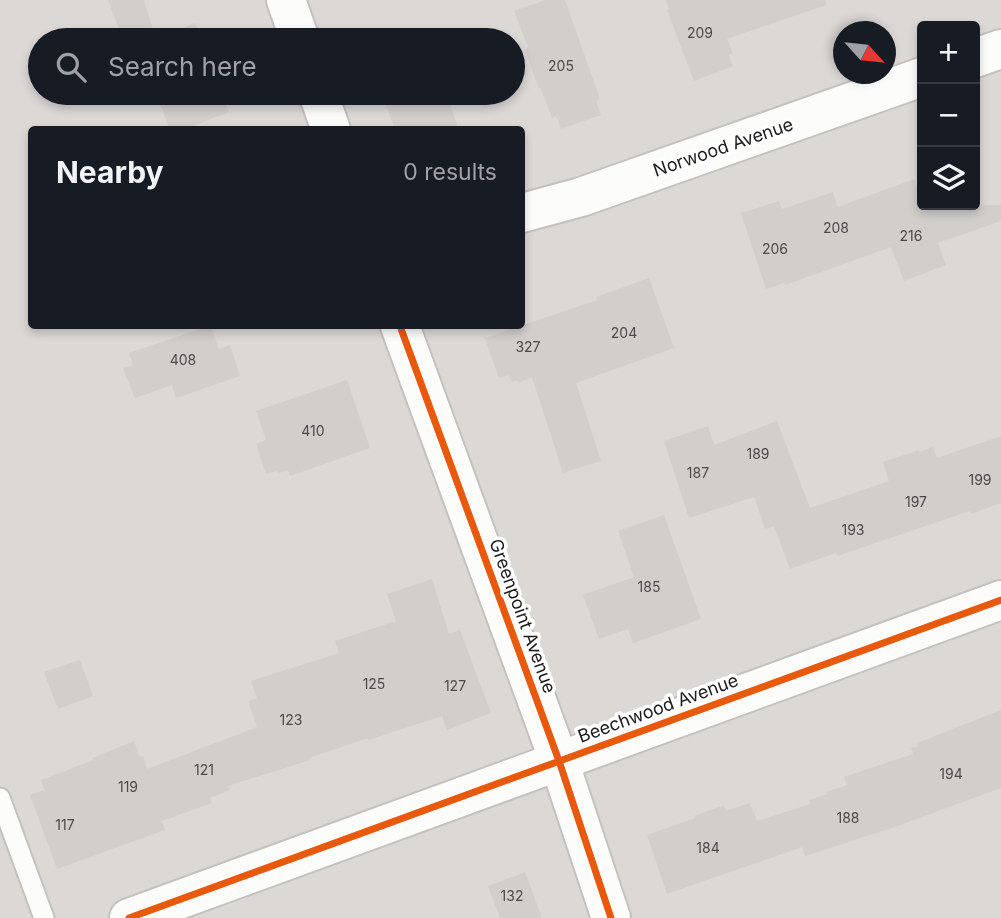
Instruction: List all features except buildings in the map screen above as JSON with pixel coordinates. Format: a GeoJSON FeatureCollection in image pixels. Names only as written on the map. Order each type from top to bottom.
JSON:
{"type":"FeatureCollection","features":[{"type":"Feature","properties":{"kind":"street"},"geometry":{"type":"LineString","coordinates":[[286,0],[296,28]]}},
{"type":"Feature","properties":{"kind":"street"},"geometry":{"type":"LineString","coordinates":[[980,56],[1001,49]]}},
{"type":"Feature","properties":{"kind":"street","name":"Norwood Avenue"},"geometry":{"type":"LineString","coordinates":[[525,212],[581,197],[917,79]]}},
{"type":"Feature","properties":{"kind":"street"},"geometry":{"type":"LineString","coordinates":[[322,105],[330,126]]}},
{"type":"Feature","properties":{"kind":"street","name":"Greenpoint Avenue"},"geometry":{"type":"LineString","coordinates":[[401,329],[559,761],[611,918]]}},
{"type":"Feature","properties":{"kind":"street","name":"Beechwood Avenue"},"geometry":{"type":"LineString","coordinates":[[129,918],[1001,600]]}},
{"type":"Feature","properties":{"kind":"lane"},"geometry":{"type":"LineString","coordinates":[[0,798],[44,918]]}},
{"type":"Feature","properties":{"kind":"shaded area"},"geometry":{"type":"Polygon","coordinates":[[[0,0],[1001,0],[1001,918],[0,918],[0,0]]]}},
{"type":"Feature","properties":{"kind":"cycle path"},"geometry":{"type":"LineString","coordinates":[[401,329],[559,761],[611,918]]}},
{"type":"Feature","properties":{"kind":"cycle path"},"geometry":{"type":"LineString","coordinates":[[129,918],[1001,600]]}}]}
